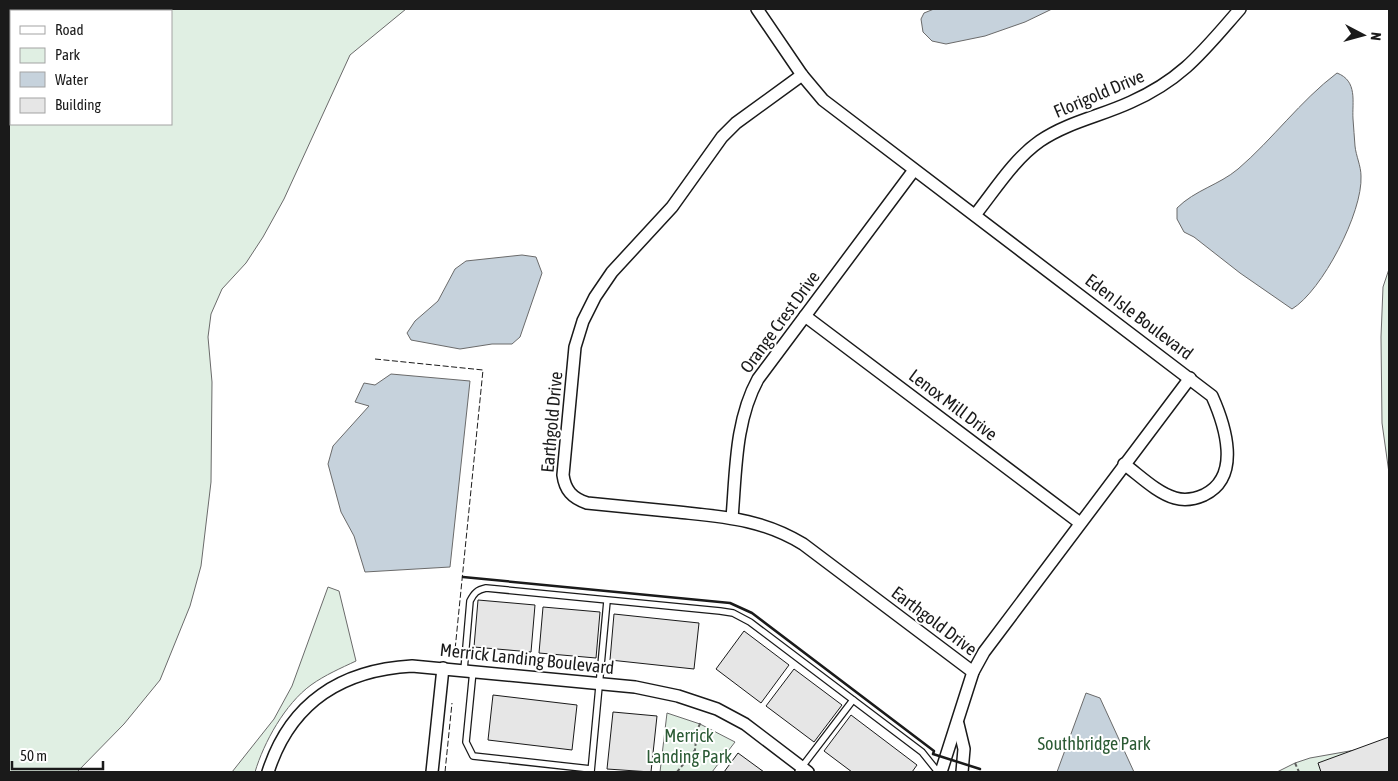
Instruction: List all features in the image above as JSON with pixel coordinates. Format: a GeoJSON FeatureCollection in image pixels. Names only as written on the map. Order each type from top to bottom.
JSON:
{"type":"FeatureCollection","features":[{"type":"Feature","properties":{"kind":"street","name":"Eden Isle Boulevard"},"geometry":{"type":"LineString","coordinates":[[757,9],[802,75],[823,100],[1190,378],[984,652],[973,672],[942,772]]}},
{"type":"Feature","properties":{"kind":"street","name":"Florigold Drive"},"geometry":{"type":"LineString","coordinates":[[975,215],[1023,155],[1039,141],[1061,128],[1130,103],[1179,75],[1205,51],[1240,9]]}},
{"type":"Feature","properties":{"kind":"street","name":"Earthgold Drive"},"geometry":{"type":"LineString","coordinates":[[802,75],[736,123],[722,137],[672,207],[612,272],[595,297],[583,321],[575,347],[563,474],[565,484],[570,494],[577,500],[587,503],[732,518],[769,526],[803,544],[973,672]]}},
{"type":"Feature","properties":{"kind":"street","name":"Orange Crest Drive"},"geometry":{"type":"LineString","coordinates":[[732,518],[741,427],[750,393],[758,378],[914,170]]}},
{"type":"Feature","properties":{"kind":"street","name":"Lenox Mill Drive"},"geometry":{"type":"LineString","coordinates":[[805,316],[1080,523]]}},
{"type":"Feature","properties":{"kind":"street"},"geometry":{"type":"LineString","coordinates":[[1124,464],[1172,498],[1183,500],[1202,496],[1221,482],[1227,472],[1228,460],[1220,413],[1212,396],[1190,378]]}},
{"type":"Feature","properties":{"kind":"street","name":"Merrick Landing Boulevard"},"geometry":{"type":"LineString","coordinates":[[268,772],[280,742],[292,723],[308,704],[338,684],[358,675],[389,667],[412,666],[635,687],[678,696],[717,709],[745,724],[803,771]]}},
{"type":"Feature","properties":{"kind":"street"},"geometry":{"type":"LineString","coordinates":[[432,772],[443,668]]}},
{"type":"Feature","properties":{"kind":"street","name":"Eden Isle Boulevard"},"geometry":{"type":"LineString","coordinates":[[958,722],[964,749],[962,772]]}},
{"type":"Feature","properties":{"kind":"lane"},"geometry":{"type":"LineString","coordinates":[[607,600],[591,771],[473,756],[466,742],[470,601],[473,594],[479,589],[486,588],[720,610],[740,616],[922,752],[938,772]]}},
{"type":"Feature","properties":{"kind":"lane"},"geometry":{"type":"LineString","coordinates":[[803,771],[853,700]]}},
{"type":"Feature","properties":{"kind":"path"},"geometry":{"type":"LineString","coordinates":[[677,772],[695,750],[697,730],[701,722]]}},
{"type":"Feature","properties":{"kind":"path"},"geometry":{"type":"LineString","coordinates":[[1295,763],[1299,772]]}},
{"type":"Feature","properties":{"kind":"green space"},"geometry":{"type":"Polygon","coordinates":[[[9,9],[406,9],[350,55],[284,199],[246,263],[222,289],[211,314],[208,337],[212,382],[211,482],[201,566],[190,606],[160,680],[124,724],[77,772],[9,772],[9,9]]]}},
{"type":"Feature","properties":{"kind":"green space"},"geometry":{"type":"Polygon","coordinates":[[[1389,269],[1389,473],[1382,423],[1381,337],[1383,287],[1389,269]]]}},
{"type":"Feature","properties":{"kind":"green space"},"geometry":{"type":"Polygon","coordinates":[[[328,587],[339,591],[356,661],[316,681],[301,693],[284,713],[270,736],[255,772],[232,772],[274,719],[292,686],[328,587]]]}},
{"type":"Feature","properties":{"kind":"green space","name":"Merrick Landing Park"},"geometry":{"type":"Polygon","coordinates":[[[667,713],[700,724],[735,742],[712,772],[660,772],[667,713]]]}},
{"type":"Feature","properties":{"kind":"green space"},"geometry":{"type":"Polygon","coordinates":[[[1389,744],[1389,772],[1277,772],[1310,758],[1389,744]]]}},
{"type":"Feature","properties":{"kind":"water"},"geometry":{"type":"Polygon","coordinates":[[[934,9],[1052,9],[1025,22],[985,36],[946,44],[932,41],[923,32],[921,19],[924,13],[934,9]]]}},
{"type":"Feature","properties":{"kind":"water"},"geometry":{"type":"Polygon","coordinates":[[[1337,73],[1348,81],[1351,87],[1355,146],[1361,172],[1360,191],[1348,229],[1328,268],[1304,300],[1292,309],[1240,273],[1194,237],[1184,232],[1177,219],[1177,208],[1191,197],[1231,175],[1337,73]]]}},
{"type":"Feature","properties":{"kind":"water"},"geometry":{"type":"Polygon","coordinates":[[[522,255],[536,257],[542,273],[520,337],[512,344],[492,344],[460,349],[411,340],[407,333],[415,321],[438,301],[455,269],[466,261],[522,255]]]}},
{"type":"Feature","properties":{"kind":"water"},"geometry":{"type":"Polygon","coordinates":[[[391,374],[470,381],[450,567],[365,572],[354,536],[341,512],[328,464],[333,446],[369,406],[355,402],[364,383],[375,385],[391,374]]]}},
{"type":"Feature","properties":{"kind":"water","name":"Southbridge Park"},"geometry":{"type":"Polygon","coordinates":[[[1086,693],[1100,698],[1134,772],[1057,772],[1086,693]]]}},
{"type":"Feature","properties":{"kind":"building"},"geometry":{"type":"Polygon","coordinates":[[[478,600],[535,605],[531,652],[474,647],[478,600]]]}},
{"type":"Feature","properties":{"kind":"building"},"geometry":{"type":"Polygon","coordinates":[[[543,607],[600,612],[596,658],[539,653],[543,607]]]}},
{"type":"Feature","properties":{"kind":"building"},"geometry":{"type":"Polygon","coordinates":[[[614,614],[699,623],[694,669],[610,660],[614,614]]]}},
{"type":"Feature","properties":{"kind":"building"},"geometry":{"type":"Polygon","coordinates":[[[744,631],[789,665],[761,703],[716,669],[744,631]]]}},
{"type":"Feature","properties":{"kind":"building"},"geometry":{"type":"Polygon","coordinates":[[[794,669],[842,705],[814,742],[766,706],[794,669]]]}},
{"type":"Feature","properties":{"kind":"building"},"geometry":{"type":"Polygon","coordinates":[[[493,695],[577,705],[572,750],[488,740],[493,695]]]}},
{"type":"Feature","properties":{"kind":"building"},"geometry":{"type":"Polygon","coordinates":[[[613,712],[657,716],[651,772],[607,769],[613,712]]]}},
{"type":"Feature","properties":{"kind":"building"},"geometry":{"type":"Polygon","coordinates":[[[851,715],[917,765],[912,772],[852,772],[824,751],[851,715]]]}},
{"type":"Feature","properties":{"kind":"building"},"geometry":{"type":"Polygon","coordinates":[[[1389,737],[1389,772],[1321,772],[1318,763],[1389,737]]]}},
{"type":"Feature","properties":{"kind":"building"},"geometry":{"type":"Polygon","coordinates":[[[738,753],[764,772],[724,772],[738,753]]]}},
{"type":"Feature","properties":{"kind":"fence"},"geometry":{"type":"LineString","coordinates":[[375,359],[483,370],[455,650]]}},
{"type":"Feature","properties":{"kind":"fence"},"geometry":{"type":"LineString","coordinates":[[445,772],[452,703]]}},
{"type":"Feature","properties":{"kind":"wall"},"geometry":{"type":"LineString","coordinates":[[463,577],[730,603],[752,613],[934,751],[933,754],[980,769]]}}]}
